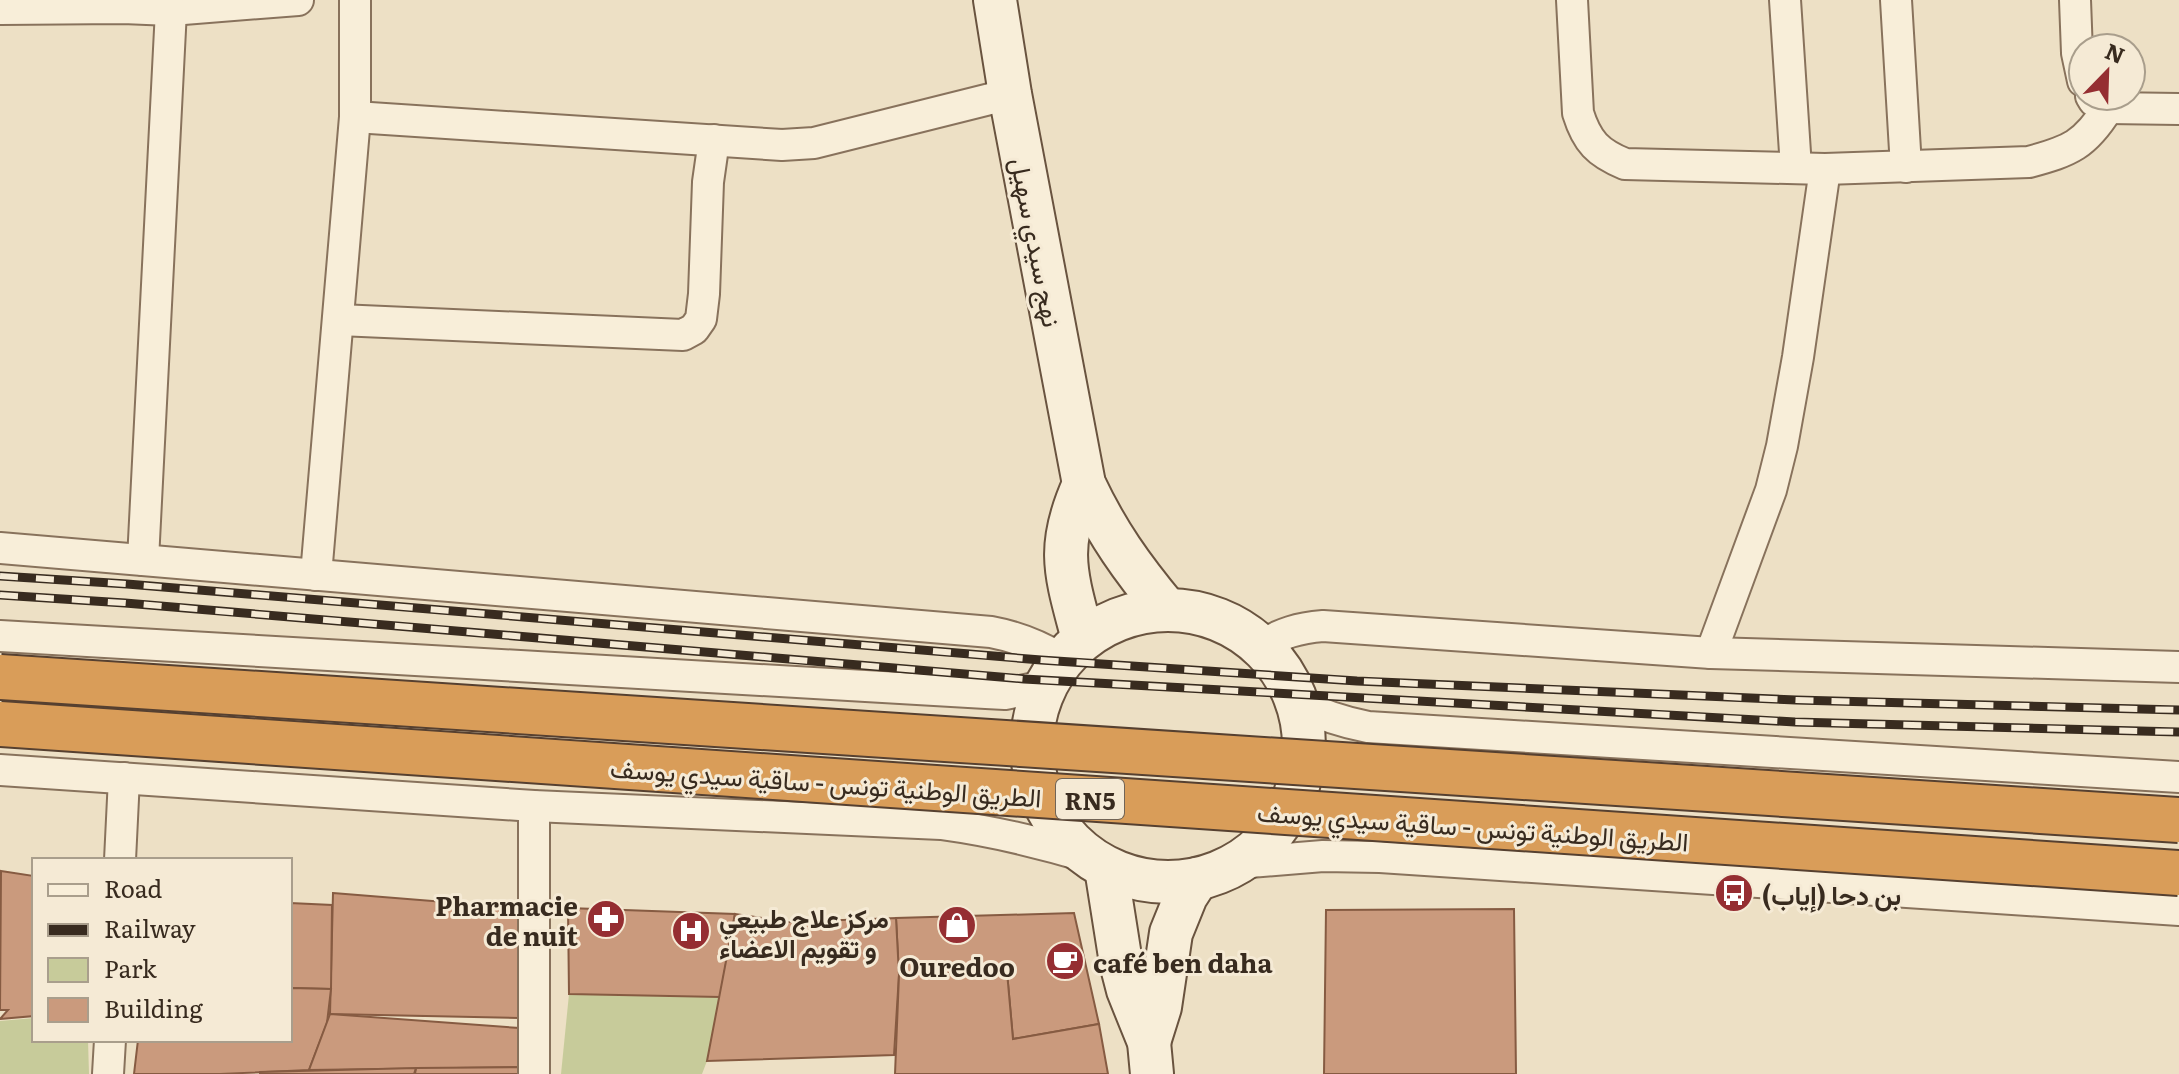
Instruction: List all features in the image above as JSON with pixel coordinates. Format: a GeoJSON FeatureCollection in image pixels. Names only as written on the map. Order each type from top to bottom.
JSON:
{"type":"FeatureCollection","features":[{"type":"Feature","properties":{"kind":"highway","name":"الطريق الوطنية تونس - ساقية سيدي يوسف"},"geometry":{"type":"LineString","coordinates":[[0,677],[2179,820]]}},
{"type":"Feature","properties":{"kind":"highway","name":"الطريق الوطنية تونس - ساقية سيدي يوسف"},"geometry":{"type":"LineString","coordinates":[[0,724],[2179,873]]}},
{"type":"Feature","properties":{"kind":"main road","name":"نهج سيدي سهيل"},"geometry":{"type":"LineString","coordinates":[[995,0],[1084,484],[1120,550],[1167,610]]}},
{"type":"Feature","properties":{"kind":"main road"},"geometry":{"type":"LineString","coordinates":[[1063,661],[1068,584],[1065,558],[1067,532],[1084,484]]}},
{"type":"Feature","properties":{"kind":"main road"},"geometry":{"type":"LineString","coordinates":[[1167,610],[1201,614],[1233,626],[1261,646],[1283,672],[1297,703],[1304,733],[1303,764],[1296,794],[1282,821],[1262,845],[1218,873],[1166,882],[1136,878],[1097,862],[1065,835],[1046,809],[1035,779],[1031,748],[1034,716],[1063,661],[1108,623],[1137,613],[1167,610]]}},
{"type":"Feature","properties":{"kind":"main road"},"geometry":{"type":"LineString","coordinates":[[1097,862],[1128,990],[1150,1058]]}},
{"type":"Feature","properties":{"kind":"main road"},"geometry":{"type":"LineString","coordinates":[[1150,1058],[1171,933],[1197,879]]}},
{"type":"Feature","properties":{"kind":"street"},"geometry":{"type":"LineString","coordinates":[[0,9],[123,4],[171,10],[298,0]]}},
{"type":"Feature","properties":{"kind":"street"},"geometry":{"type":"LineString","coordinates":[[316,575],[355,117],[355,0]]}},
{"type":"Feature","properties":{"kind":"street"},"geometry":{"type":"LineString","coordinates":[[1572,0],[1578,113],[1583,131],[1594,146],[1609,158],[1625,164],[1810,168],[2029,162],[2060,154],[2080,143],[2096,127],[2098,112]]}},
{"type":"Feature","properties":{"kind":"street"},"geometry":{"type":"LineString","coordinates":[[1711,653],[1771,490],[1798,357],[1806,293],[1810,168],[1785,0]]}},
{"type":"Feature","properties":{"kind":"street"},"geometry":{"type":"LineString","coordinates":[[1896,0],[1906,167]]}},
{"type":"Feature","properties":{"kind":"street"},"geometry":{"type":"LineString","coordinates":[[2075,0],[2076,32]]}},
{"type":"Feature","properties":{"kind":"street"},"geometry":{"type":"LineString","coordinates":[[143,560],[171,10]]}},
{"type":"Feature","properties":{"kind":"street"},"geometry":{"type":"LineString","coordinates":[[355,117],[782,145],[814,143],[1010,94]]}},
{"type":"Feature","properties":{"kind":"street"},"geometry":{"type":"LineString","coordinates":[[2147,106],[2179,109]]}},
{"type":"Feature","properties":{"kind":"street"},"geometry":{"type":"LineString","coordinates":[[339,320],[683,335],[694,329],[701,319],[708,182],[714,140]]}},
{"type":"Feature","properties":{"kind":"street"},"geometry":{"type":"LineString","coordinates":[[0,548],[991,632],[1041,646],[1063,661],[1005,694],[0,636]]}},
{"type":"Feature","properties":{"kind":"street"},"geometry":{"type":"LineString","coordinates":[[1261,646],[1280,634],[1323,626],[1711,653],[2179,667]]}},
{"type":"Feature","properties":{"kind":"street"},"geometry":{"type":"LineString","coordinates":[[1297,703],[1344,723],[1368,727],[2179,777]]}},
{"type":"Feature","properties":{"kind":"street"},"geometry":{"type":"LineString","coordinates":[[0,770],[534,806],[941,824],[1003,834],[1097,862]]}},
{"type":"Feature","properties":{"kind":"street"},"geometry":{"type":"LineString","coordinates":[[120,858],[124,778]]}},
{"type":"Feature","properties":{"kind":"street"},"geometry":{"type":"LineString","coordinates":[[534,806],[534,1074]]}},
{"type":"Feature","properties":{"kind":"street"},"geometry":{"type":"LineString","coordinates":[[1238,863],[1309,857],[1380,857],[2179,910]]}},
{"type":"Feature","properties":{"kind":"street"},"geometry":{"type":"LineString","coordinates":[[108,1074],[110,1042]]}},
{"type":"Feature","properties":{"kind":"green space"},"geometry":{"type":"Polygon","coordinates":[[[569,994],[720,997],[702,1074],[561,1074],[569,994]]]}},
{"type":"Feature","properties":{"kind":"green space"},"geometry":{"type":"Polygon","coordinates":[[[32,1018],[32,1042],[88,1042],[89,1074],[0,1074],[0,1021],[32,1018]]]}},
{"type":"Feature","properties":{"kind":"building"},"geometry":{"type":"Polygon","coordinates":[[[1,871],[32,876],[32,1016],[0,1019],[8,1010],[0,1010],[1,871]]]}},
{"type":"Feature","properties":{"kind":"building"},"geometry":{"type":"Polygon","coordinates":[[[333,893],[519,908],[518,1018],[330,1014],[333,893]]]}},
{"type":"Feature","properties":{"kind":"building"},"geometry":{"type":"Polygon","coordinates":[[[292,903],[332,905],[331,989],[292,988],[292,903]]]}},
{"type":"Feature","properties":{"kind":"building"},"geometry":{"type":"Polygon","coordinates":[[[568,908],[735,914],[720,997],[569,994],[568,908]]]}},
{"type":"Feature","properties":{"kind":"building"},"geometry":{"type":"Polygon","coordinates":[[[1514,909],[1516,1074],[1324,1074],[1326,910],[1514,909]]]}},
{"type":"Feature","properties":{"kind":"building"},"geometry":{"type":"Polygon","coordinates":[[[1074,913],[1099,1024],[1013,1039],[1007,972],[899,975],[896,918],[1074,913]]]}},
{"type":"Feature","properties":{"kind":"building"},"geometry":{"type":"Polygon","coordinates":[[[735,914],[789,922],[896,918],[899,975],[894,1055],[707,1061],[735,914]]]}},
{"type":"Feature","properties":{"kind":"building"},"geometry":{"type":"Polygon","coordinates":[[[1007,972],[1013,1039],[1099,1024],[1108,1074],[895,1074],[899,975],[1007,972]]]}},
{"type":"Feature","properties":{"kind":"building"},"geometry":{"type":"Polygon","coordinates":[[[292,988],[331,989],[327,1023],[309,1070],[134,1074],[138,1042],[292,1042],[292,988]]]}},
{"type":"Feature","properties":{"kind":"building"},"geometry":{"type":"Polygon","coordinates":[[[330,1014],[519,1028],[525,1067],[309,1070],[330,1014]]]}},
{"type":"Feature","properties":{"kind":"building"},"geometry":{"type":"Polygon","coordinates":[[[525,1067],[525,1074],[415,1074],[416,1068],[525,1067]]]}},
{"type":"Feature","properties":{"kind":"building"},"geometry":{"type":"Polygon","coordinates":[[[416,1068],[414,1074],[260,1074],[260,1072],[416,1068]]]}},
{"type":"Feature","properties":{"kind":"railway"},"geometry":{"type":"LineString","coordinates":[[0,576],[1041,660],[1357,681],[1796,700],[2179,710]]}},
{"type":"Feature","properties":{"kind":"railway"},"geometry":{"type":"LineString","coordinates":[[0,595],[1024,679],[1795,722],[2179,732]]}},
{"type":"Feature","properties":{"kind":"place","name":"بن دحا (إياب)"},"geometry":{"type":"Point","coordinates":[1734,893]}},
{"type":"Feature","properties":{"kind":"place","name":"Pharmacie de nuit"},"geometry":{"type":"Point","coordinates":[606,919]}},
{"type":"Feature","properties":{"kind":"place","name":"Ouredoo"},"geometry":{"type":"Point","coordinates":[957,925]}},
{"type":"Feature","properties":{"kind":"place","name":"مركز علاج طبيعي و تقويم الاعضاء"},"geometry":{"type":"Point","coordinates":[691,931]}},
{"type":"Feature","properties":{"kind":"place","name":"café ben daha"},"geometry":{"type":"Point","coordinates":[1065,961]}}]}
